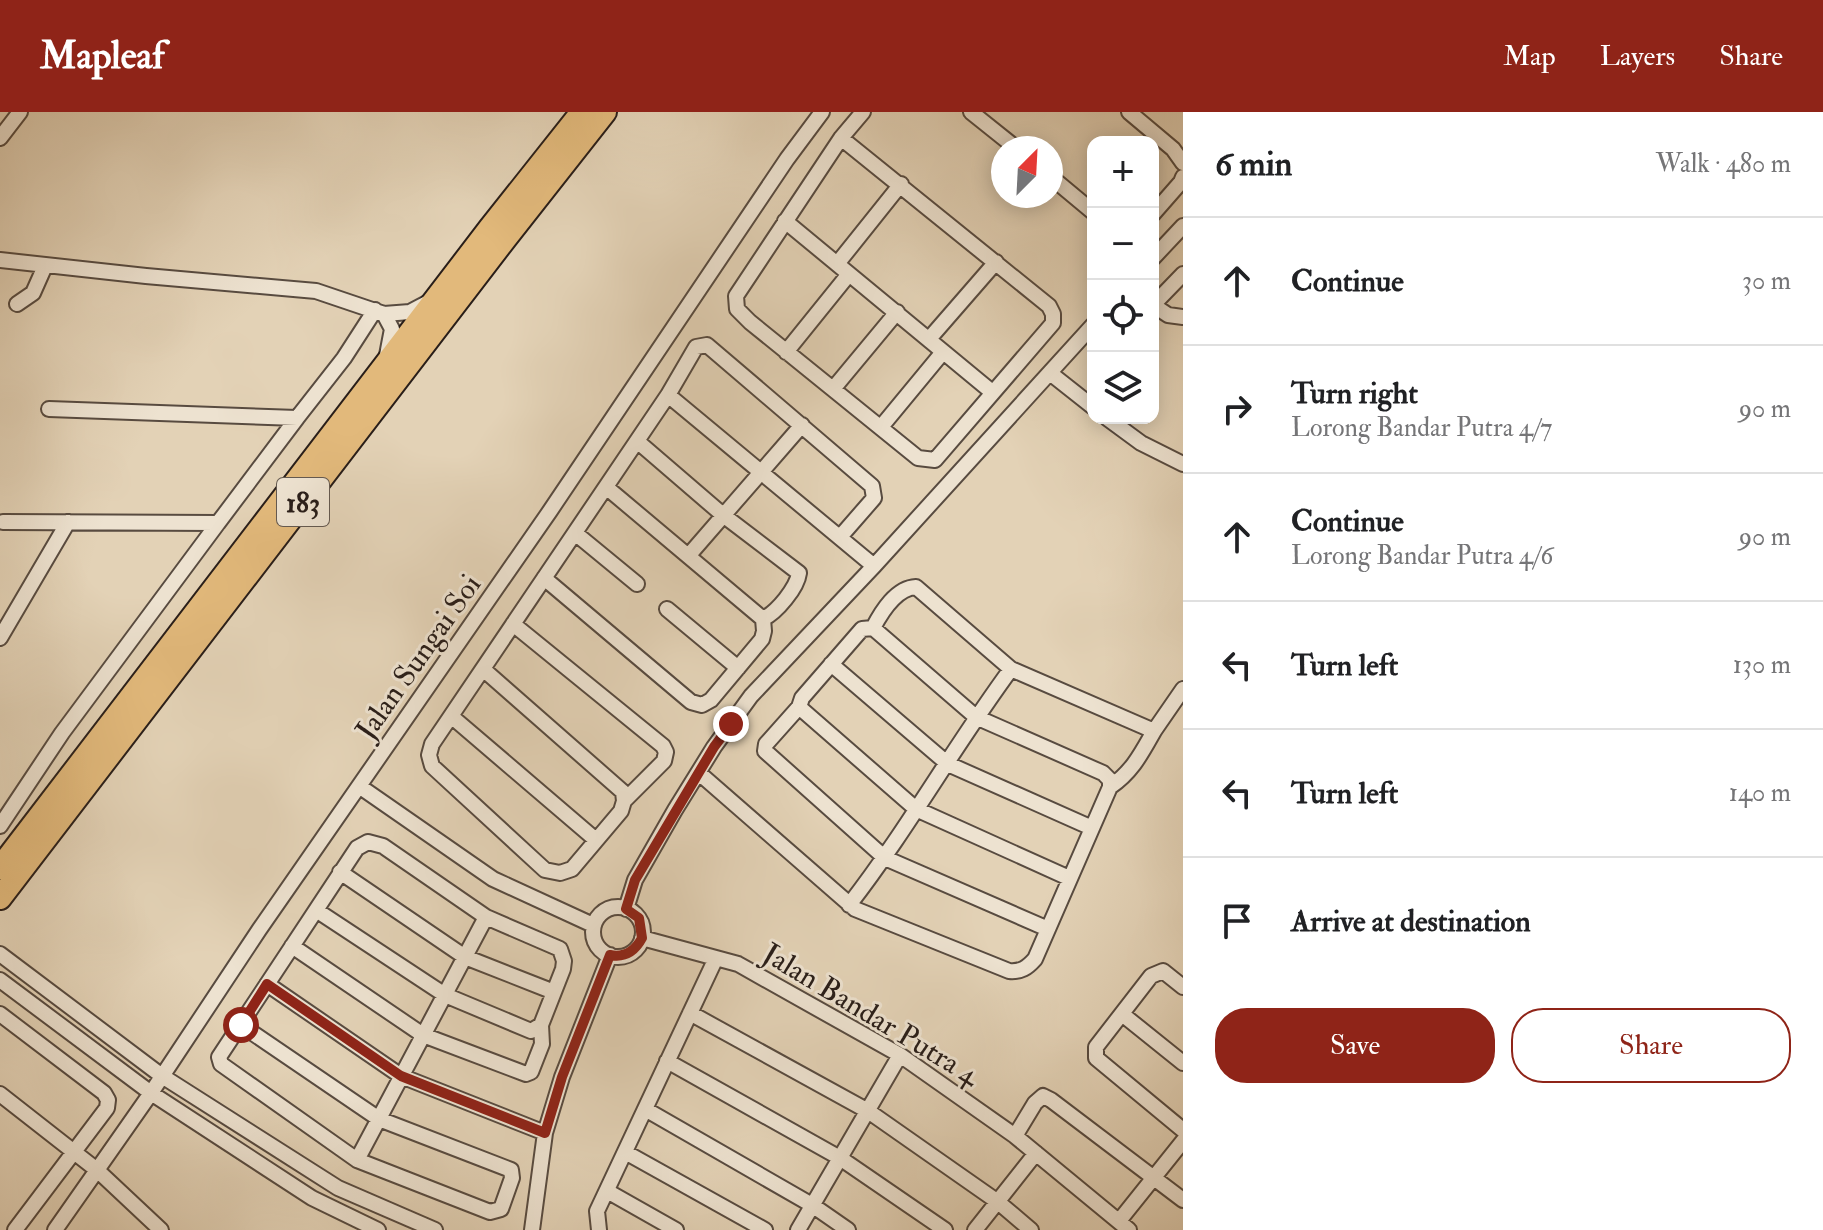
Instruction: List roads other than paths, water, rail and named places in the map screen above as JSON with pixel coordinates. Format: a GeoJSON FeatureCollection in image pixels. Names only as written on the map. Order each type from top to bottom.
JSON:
{"type":"FeatureCollection","features":[{"type":"Feature","properties":{"kind":"highway","name":"183"},"geometry":{"type":"LineString","coordinates":[[0,868],[582,112]]}},
{"type":"Feature","properties":{"kind":"highway","name":"183"},"geometry":{"type":"LineString","coordinates":[[1,899],[605,112]]}},
{"type":"Feature","properties":{"kind":"street"},"geometry":{"type":"LineString","coordinates":[[0,138],[20,112]]}},
{"type":"Feature","properties":{"kind":"street","name":"Jalan Sungai Soi"},"geometry":{"type":"LineString","coordinates":[[55,1230],[822,112]]}},
{"type":"Feature","properties":{"kind":"street"},"geometry":{"type":"LineString","coordinates":[[841,138],[1049,306],[1053,314],[1053,323],[935,460],[918,458],[737,309],[736,296],[841,138],[863,112]]}},
{"type":"Feature","properties":{"kind":"street"},"geometry":{"type":"LineString","coordinates":[[971,112],[1001,136]]}},
{"type":"Feature","properties":{"kind":"street"},"geometry":{"type":"LineString","coordinates":[[1129,112],[1173,149],[1183,163]]}},
{"type":"Feature","properties":{"kind":"street"},"geometry":{"type":"LineString","coordinates":[[1158,208],[1183,177]]}},
{"type":"Feature","properties":{"kind":"street"},"geometry":{"type":"LineString","coordinates":[[837,264],[901,184]]}},
{"type":"Feature","properties":{"kind":"street"},"geometry":{"type":"LineString","coordinates":[[1063,187],[1088,208]]}},
{"type":"Feature","properties":{"kind":"street"},"geometry":{"type":"LineString","coordinates":[[785,221],[992,392]]}},
{"type":"Feature","properties":{"kind":"street"},"geometry":{"type":"LineString","coordinates":[[1159,252],[1183,226]]}},
{"type":"Feature","properties":{"kind":"street"},"geometry":{"type":"LineString","coordinates":[[0,260],[316,291],[380,312],[410,312],[437,298]]}},
{"type":"Feature","properties":{"kind":"street"},"geometry":{"type":"LineString","coordinates":[[929,339],[996,262]]}},
{"type":"Feature","properties":{"kind":"street"},"geometry":{"type":"LineString","coordinates":[[17,304],[33,293],[45,266]]}},
{"type":"Feature","properties":{"kind":"street"},"geometry":{"type":"LineString","coordinates":[[786,352],[849,274]]}},
{"type":"Feature","properties":{"kind":"street"},"geometry":{"type":"LineString","coordinates":[[1159,299],[1183,274]]}},
{"type":"Feature","properties":{"kind":"street"},"geometry":{"type":"LineString","coordinates":[[1159,309],[1168,315],[1182,316]]}},
{"type":"Feature","properties":{"kind":"street"},"geometry":{"type":"LineString","coordinates":[[380,312],[392,329],[382,369]]}},
{"type":"Feature","properties":{"kind":"street"},"geometry":{"type":"LineString","coordinates":[[0,826],[62,733],[380,312]]}},
{"type":"Feature","properties":{"kind":"street"},"geometry":{"type":"LineString","coordinates":[[833,389],[897,312]]}},
{"type":"Feature","properties":{"kind":"street"},"geometry":{"type":"LineString","coordinates":[[626,909],[635,880],[714,747],[751,696],[1087,332]]}},
{"type":"Feature","properties":{"kind":"street"},"geometry":{"type":"LineString","coordinates":[[483,669],[623,792],[621,811],[572,869],[560,873],[545,870],[432,766],[429,755],[432,744],[668,395],[696,347],[707,345],[874,491],[874,498],[840,537]]}},
{"type":"Feature","properties":{"kind":"street"},"geometry":{"type":"LineString","coordinates":[[881,427],[943,352]]}},
{"type":"Feature","properties":{"kind":"street"},"geometry":{"type":"LineString","coordinates":[[1050,373],[1087,402]]}},
{"type":"Feature","properties":{"kind":"street"},"geometry":{"type":"LineString","coordinates":[[668,395],[874,566]]}},
{"type":"Feature","properties":{"kind":"street"},"geometry":{"type":"LineString","coordinates":[[49,409],[297,418]]}},
{"type":"Feature","properties":{"kind":"street"},"geometry":{"type":"LineString","coordinates":[[1115,424],[1141,443],[1183,464]]}},
{"type":"Feature","properties":{"kind":"street"},"geometry":{"type":"LineString","coordinates":[[689,555],[802,425]]}},
{"type":"Feature","properties":{"kind":"street"},"geometry":{"type":"LineString","coordinates":[[637,441],[723,515],[799,573],[797,581],[774,612],[763,619]]}},
{"type":"Feature","properties":{"kind":"street"},"geometry":{"type":"LineString","coordinates":[[544,578],[691,702],[702,705],[711,700],[762,639],[763,619],[606,487]]}},
{"type":"Feature","properties":{"kind":"street"},"geometry":{"type":"LineString","coordinates":[[3,522],[218,523]]}},
{"type":"Feature","properties":{"kind":"street"},"geometry":{"type":"LineString","coordinates":[[0,638],[27,597],[68,522]]}},
{"type":"Feature","properties":{"kind":"street"},"geometry":{"type":"LineString","coordinates":[[575,533],[637,584]]}},
{"type":"Feature","properties":{"kind":"street"},"geometry":{"type":"LineString","coordinates":[[873,628],[880,614],[900,592],[916,587],[1011,669],[1154,731]]}},
{"type":"Feature","properties":{"kind":"street"},"geometry":{"type":"LineString","coordinates":[[667,609],[738,668]]}},
{"type":"Feature","properties":{"kind":"street"},"geometry":{"type":"LineString","coordinates":[[513,624],[663,746],[666,752],[664,761],[624,801]]}},
{"type":"Feature","properties":{"kind":"street"},"geometry":{"type":"LineString","coordinates":[[699,773],[863,914],[1009,971],[1018,972],[1027,967],[1035,959],[1110,787],[1110,780],[1103,773],[976,717],[873,628],[862,629],[831,664],[766,744],[765,751],[885,858],[1048,929]]}},
{"type":"Feature","properties":{"kind":"street"},"geometry":{"type":"LineString","coordinates":[[831,664],[948,764],[1092,828]]}},
{"type":"Feature","properties":{"kind":"street"},"geometry":{"type":"LineString","coordinates":[[849,905],[885,858],[976,717],[1011,669]]}},
{"type":"Feature","properties":{"kind":"street"},"geometry":{"type":"LineString","coordinates":[[1110,787],[1137,763],[1154,731],[1183,689]]}},
{"type":"Feature","properties":{"kind":"street"},"geometry":{"type":"LineString","coordinates":[[799,706],[916,809],[1069,878]]}},
{"type":"Feature","properties":{"kind":"street"},"geometry":{"type":"LineString","coordinates":[[451,716],[596,840]]}},
{"type":"Feature","properties":{"kind":"street"},"geometry":{"type":"LineString","coordinates":[[359,786],[493,879],[593,925]]}},
{"type":"Feature","properties":{"kind":"street"},"geometry":{"type":"LineString","coordinates":[[241,1025],[379,1119],[511,1170],[512,1178],[501,1209],[490,1212],[357,1160],[221,1064],[219,1057],[340,872],[357,848],[368,842],[383,846],[486,917],[560,949],[564,961],[541,1025],[542,1044],[531,1072],[526,1074],[423,1035],[292,946]]}},
{"type":"Feature","properties":{"kind":"street"},"geometry":{"type":"LineString","coordinates":[[340,872],[465,957],[554,992]]}},
{"type":"Feature","properties":{"kind":"street"},"geometry":{"type":"LineString","coordinates":[[610,908],[626,909],[639,918],[642,938],[630,953],[610,955],[597,945],[593,925],[597,917],[610,908]]}},
{"type":"Feature","properties":{"kind":"street"},"geometry":{"type":"LineString","coordinates":[[316,910],[445,995],[531,1031],[541,1025]]}},
{"type":"Feature","properties":{"kind":"street"},"geometry":{"type":"LineString","coordinates":[[357,1160],[486,917]]}},
{"type":"Feature","properties":{"kind":"street","name":"Jalan Bandar Putra 4"},"geometry":{"type":"LineString","coordinates":[[642,938],[738,964],[900,1055],[1015,1136],[1124,1226]]}},
{"type":"Feature","properties":{"kind":"street"},"geometry":{"type":"LineString","coordinates":[[0,954],[162,1076],[338,1188],[435,1230]]}},
{"type":"Feature","properties":{"kind":"street"},"geometry":{"type":"LineString","coordinates":[[532,1230],[545,1133],[562,1077],[610,955]]}},
{"type":"Feature","properties":{"kind":"street"},"geometry":{"type":"LineString","coordinates":[[599,1229],[597,1211],[716,958]]}},
{"type":"Feature","properties":{"kind":"street"},"geometry":{"type":"LineString","coordinates":[[1183,987],[1163,971],[1151,976],[1096,1047],[1096,1058],[1183,1130]]}},
{"type":"Feature","properties":{"kind":"street"},"geometry":{"type":"LineString","coordinates":[[0,980],[151,1093],[312,1198],[378,1230]]}},
{"type":"Feature","properties":{"kind":"street"},"geometry":{"type":"LineString","coordinates":[[267,984],[401,1076],[545,1133]]}},
{"type":"Feature","properties":{"kind":"street"},"geometry":{"type":"LineString","coordinates":[[690,1013],[868,1111],[998,1202],[1031,1230]]}},
{"type":"Feature","properties":{"kind":"street"},"geometry":{"type":"LineString","coordinates":[[0,1014],[104,1093],[108,1100],[107,1108],[15,1230]]}},
{"type":"Feature","properties":{"kind":"street"},"geometry":{"type":"LineString","coordinates":[[1122,1014],[1183,1063]]}},
{"type":"Feature","properties":{"kind":"street"},"geometry":{"type":"LineString","coordinates":[[798,1230],[900,1055]]}},
{"type":"Feature","properties":{"kind":"street"},"geometry":{"type":"LineString","coordinates":[[667,1061],[840,1158],[945,1230]]}},
{"type":"Feature","properties":{"kind":"street"},"geometry":{"type":"LineString","coordinates":[[0,1094],[97,1170],[161,1230]]}},
{"type":"Feature","properties":{"kind":"street"},"geometry":{"type":"LineString","coordinates":[[1015,1136],[1035,1103],[1043,1096],[1183,1200]]}},
{"type":"Feature","properties":{"kind":"street"},"geometry":{"type":"LineString","coordinates":[[645,1109],[812,1205],[848,1230]]}},
{"type":"Feature","properties":{"kind":"street"},"geometry":{"type":"LineString","coordinates":[[1124,1226],[1155,1177],[1183,1141]]}},
{"type":"Feature","properties":{"kind":"street"},"geometry":{"type":"LineString","coordinates":[[625,1152],[765,1230]]}},
{"type":"Feature","properties":{"kind":"street"},"geometry":{"type":"LineString","coordinates":[[975,1230],[1036,1153]]}},
{"type":"Feature","properties":{"kind":"street"},"geometry":{"type":"LineString","coordinates":[[607,1191],[676,1230]]}}]}
